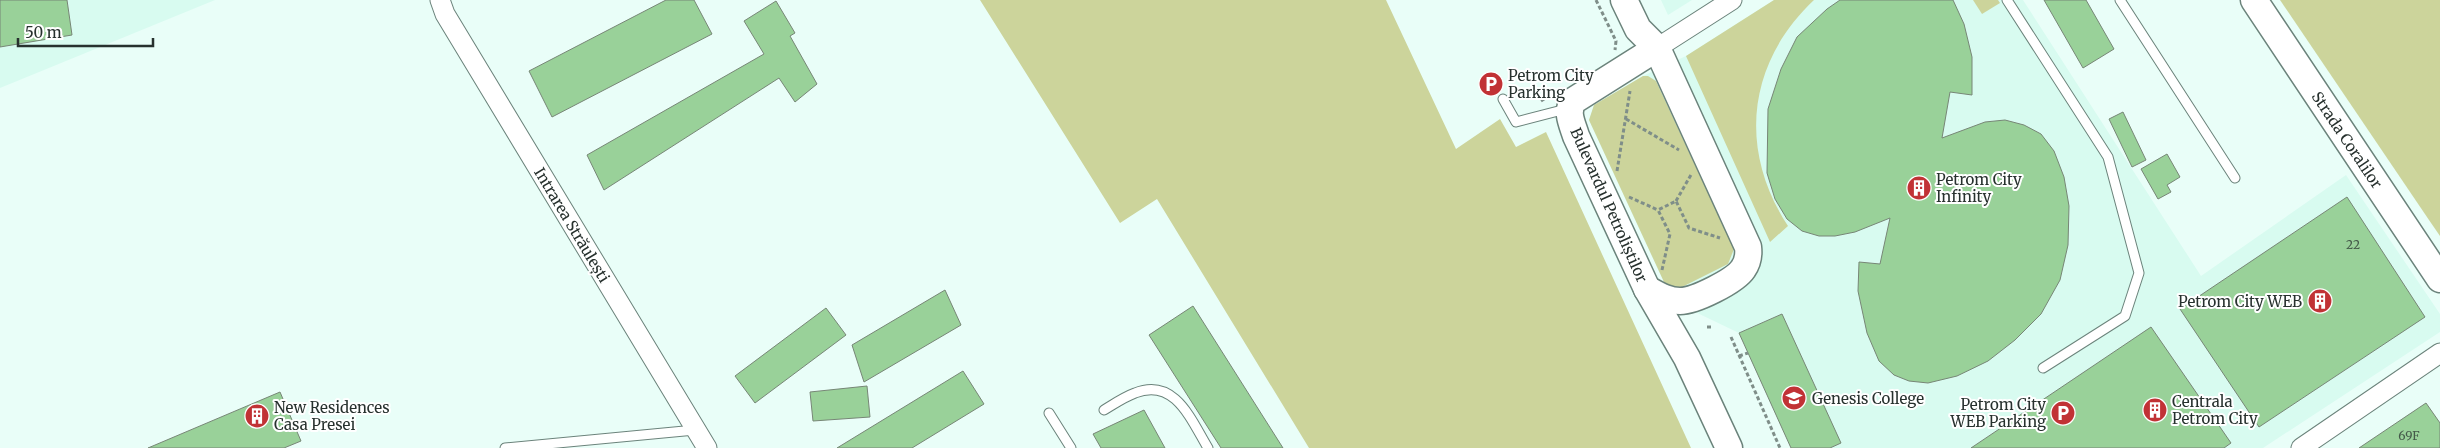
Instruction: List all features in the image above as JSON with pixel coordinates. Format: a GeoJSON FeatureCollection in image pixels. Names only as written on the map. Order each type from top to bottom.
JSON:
{"type":"FeatureCollection","features":[{"type":"Feature","properties":{"kind":"street","name":"Intrarea Străulești"},"geometry":{"type":"LineString","coordinates":[[440,0],[445,14],[707,448]]}},
{"type":"Feature","properties":{"kind":"street","name":"Bulevardul Petroliștilor"},"geometry":{"type":"LineString","coordinates":[[1624,0],[1638,29],[1657,48],[1748,247],[1749,255],[1742,271],[1707,293],[1681,301],[1665,299],[1654,281],[1576,136],[1569,108],[1573,101],[1657,48]]}},
{"type":"Feature","properties":{"kind":"street"},"geometry":{"type":"LineString","coordinates":[[1657,48],[1732,0]]}},
{"type":"Feature","properties":{"kind":"street","name":"Strada Coralilor"},"geometry":{"type":"LineString","coordinates":[[2254,0],[2437,268]]}},
{"type":"Feature","properties":{"kind":"street","name":"Bulevardul Petroliștilor"},"geometry":{"type":"LineString","coordinates":[[1654,281],[1729,448]]}},
{"type":"Feature","properties":{"kind":"street","name":"Bulevardul Petroliștilor"},"geometry":{"type":"LineString","coordinates":[[1687,358],[1686,339],[1690,317],[1707,293]]}},
{"type":"Feature","properties":{"kind":"street"},"geometry":{"type":"LineString","coordinates":[[2301,448],[2440,353]]}},
{"type":"Feature","properties":{"kind":"lane"},"geometry":{"type":"LineString","coordinates":[[2007,0],[2108,157],[2139,273],[2125,316],[2043,368]]}},
{"type":"Feature","properties":{"kind":"lane"},"geometry":{"type":"LineString","coordinates":[[2120,0],[2235,178]]}},
{"type":"Feature","properties":{"kind":"lane"},"geometry":{"type":"LineString","coordinates":[[1503,99],[1516,122],[1569,108]]}},
{"type":"Feature","properties":{"kind":"lane"},"geometry":{"type":"LineString","coordinates":[[1104,410],[1135,392],[1154,388],[1166,391],[1184,408],[1208,448]]}},
{"type":"Feature","properties":{"kind":"lane"},"geometry":{"type":"LineString","coordinates":[[1049,413],[1071,448]]}},
{"type":"Feature","properties":{"kind":"lane"},"geometry":{"type":"LineString","coordinates":[[505,448],[695,430]]}},
{"type":"Feature","properties":{"kind":"path"},"geometry":{"type":"LineString","coordinates":[[1596,0],[1616,41]]}},
{"type":"Feature","properties":{"kind":"path"},"geometry":{"type":"LineString","coordinates":[[1616,177],[1631,85]]}},
{"type":"Feature","properties":{"kind":"path"},"geometry":{"type":"LineString","coordinates":[[1626,119],[1683,152]]}},
{"type":"Feature","properties":{"kind":"path"},"geometry":{"type":"LineString","coordinates":[[1658,210],[1676,201],[1694,169]]}},
{"type":"Feature","properties":{"kind":"path"},"geometry":{"type":"LineString","coordinates":[[1626,196],[1658,210],[1670,234],[1654,281]]}},
{"type":"Feature","properties":{"kind":"path"},"geometry":{"type":"LineString","coordinates":[[1676,201],[1689,228],[1721,238]]}},
{"type":"Feature","properties":{"kind":"path"},"geometry":{"type":"LineString","coordinates":[[1707,327],[1713,327]]}},
{"type":"Feature","properties":{"kind":"path"},"geometry":{"type":"LineString","coordinates":[[1731,337],[1780,448]]}},
{"type":"Feature","properties":{"kind":"path"},"geometry":{"type":"LineString","coordinates":[[1739,356],[1748,353]]}},
{"type":"Feature","properties":{"kind":"shaded area"},"geometry":{"type":"Polygon","coordinates":[[[0,0],[215,0],[0,88],[0,0]]]}},
{"type":"Feature","properties":{"kind":"shaded area"},"geometry":{"type":"Polygon","coordinates":[[[1661,0],[1692,0],[1668,15],[1661,0]]]}},
{"type":"Feature","properties":{"kind":"shaded area"},"geometry":{"type":"Polygon","coordinates":[[[1774,0],[2023,0],[2201,276],[2346,175],[2440,314],[2440,332],[2263,448],[1830,448],[1840,443],[1782,314],[1739,333],[1689,309],[1664,282],[1589,120],[1594,105],[1643,76],[1686,56],[1774,0]]]}},
{"type":"Feature","properties":{"kind":"green space"},"geometry":{"type":"Polygon","coordinates":[[[980,0],[1386,0],[1456,149],[1500,119],[1516,147],[1546,132],[1691,448],[1309,448],[1157,199],[1120,223],[980,0]]]}},
{"type":"Feature","properties":{"kind":"green space"},"geometry":{"type":"Polygon","coordinates":[[[1774,0],[1814,0],[1792,25],[1775,51],[1763,79],[1757,108],[1757,138],[1762,167],[1772,197],[1788,226],[1770,242],[1686,56],[1774,0]]]}},
{"type":"Feature","properties":{"kind":"green space"},"geometry":{"type":"Polygon","coordinates":[[[1973,0],[1998,0],[2000,3],[1982,14],[1973,0]]]}},
{"type":"Feature","properties":{"kind":"green space"},"geometry":{"type":"Polygon","coordinates":[[[2280,0],[2440,0],[2440,236],[2429,220],[2280,0]]]}},
{"type":"Feature","properties":{"kind":"green space"},"geometry":{"type":"Polygon","coordinates":[[[1643,76],[1648,76],[1656,81],[1734,249],[1728,264],[1678,289],[1669,287],[1664,282],[1589,120],[1594,105],[1643,76]]]}},
{"type":"Feature","properties":{"kind":"building"},"geometry":{"type":"Polygon","coordinates":[[[0,0],[67,0],[72,35],[0,47],[0,0]]]}},
{"type":"Feature","properties":{"kind":"building"},"geometry":{"type":"Polygon","coordinates":[[[666,0],[694,0],[712,34],[552,117],[529,71],[666,0]]]}},
{"type":"Feature","properties":{"kind":"building","name":"Petrom City Infinity"},"geometry":{"type":"Polygon","coordinates":[[[1840,0],[1953,0],[1964,24],[1972,57],[1972,95],[1950,92],[1942,138],[1985,122],[2005,120],[2024,125],[2041,134],[2054,151],[2064,177],[2069,206],[2068,245],[2060,280],[2041,314],[2015,340],[1988,361],[1957,376],[1928,383],[1909,381],[1894,375],[1879,361],[1867,333],[1858,291],[1859,262],[1880,264],[1890,218],[1855,232],[1835,236],[1819,236],[1802,231],[1787,219],[1775,199],[1767,173],[1768,109],[1781,69],[1797,37],[1827,9],[1840,0]]]}},
{"type":"Feature","properties":{"kind":"building"},"geometry":{"type":"Polygon","coordinates":[[[2044,0],[2086,0],[2114,49],[2083,68],[2044,0]]]}},
{"type":"Feature","properties":{"kind":"building"},"geometry":{"type":"Polygon","coordinates":[[[776,1],[795,33],[790,36],[817,84],[795,102],[779,78],[604,190],[587,155],[764,54],[744,21],[776,1]]]}},
{"type":"Feature","properties":{"kind":"building"},"geometry":{"type":"Polygon","coordinates":[[[2123,112],[2146,160],[2132,167],[2109,119],[2123,112]]]}},
{"type":"Feature","properties":{"kind":"building"},"geometry":{"type":"Polygon","coordinates":[[[2167,154],[2180,177],[2167,185],[2171,192],[2158,199],[2141,169],[2167,154]]]}},
{"type":"Feature","properties":{"kind":"building","name":"Petrom City WEB"},"geometry":{"type":"Polygon","coordinates":[[[2347,197],[2425,317],[2259,427],[2180,309],[2347,197]]]}},
{"type":"Feature","properties":{"kind":"building"},"geometry":{"type":"Polygon","coordinates":[[[945,290],[961,325],[864,382],[852,345],[945,290]]]}},
{"type":"Feature","properties":{"kind":"building"},"geometry":{"type":"Polygon","coordinates":[[[1193,306],[1283,448],[1221,448],[1149,335],[1193,306]]]}},
{"type":"Feature","properties":{"kind":"building"},"geometry":{"type":"Polygon","coordinates":[[[826,308],[846,335],[755,403],[735,376],[826,308]]]}},
{"type":"Feature","properties":{"kind":"building","name":"Genesis College"},"geometry":{"type":"Polygon","coordinates":[[[1782,314],[1841,443],[1830,448],[1791,448],[1739,333],[1782,314]]]}},
{"type":"Feature","properties":{"kind":"building","name":"Centrala Petrom City"},"geometry":{"type":"Polygon","coordinates":[[[2151,327],[2231,443],[2224,448],[1971,448],[2151,327]]]}},
{"type":"Feature","properties":{"kind":"building"},"geometry":{"type":"Polygon","coordinates":[[[963,371],[984,404],[912,448],[837,448],[963,371]]]}},
{"type":"Feature","properties":{"kind":"building"},"geometry":{"type":"Polygon","coordinates":[[[867,386],[870,417],[813,421],[810,392],[867,386]]]}},
{"type":"Feature","properties":{"kind":"building","name":"New Residences Casa Presei"},"geometry":{"type":"Polygon","coordinates":[[[280,392],[301,441],[284,448],[148,448],[280,392]]]}},
{"type":"Feature","properties":{"kind":"building"},"geometry":{"type":"Polygon","coordinates":[[[2426,403],[2440,423],[2440,448],[2359,448],[2426,403]]]}},
{"type":"Feature","properties":{"kind":"building"},"geometry":{"type":"Polygon","coordinates":[[[1144,410],[1165,448],[1101,448],[1093,434],[1144,410]]]}},
{"type":"Feature","properties":{"kind":"place","name":"Petrom City Parking"},"geometry":{"type":"Point","coordinates":[1491,84]}},
{"type":"Feature","properties":{"kind":"place","name":"Petrom City Infinity"},"geometry":{"type":"Point","coordinates":[1919,188]}},
{"type":"Feature","properties":{"kind":"place","name":"Petrom City WEB"},"geometry":{"type":"Point","coordinates":[2320,301]}},
{"type":"Feature","properties":{"kind":"place","name":"Genesis College"},"geometry":{"type":"Point","coordinates":[1794,398]}},
{"type":"Feature","properties":{"kind":"place","name":"Centrala Petrom City"},"geometry":{"type":"Point","coordinates":[2155,410]}},
{"type":"Feature","properties":{"kind":"place","name":"Petrom City WEB Parking"},"geometry":{"type":"Point","coordinates":[2063,413]}},
{"type":"Feature","properties":{"kind":"place","name":"New Residences Casa Presei"},"geometry":{"type":"Point","coordinates":[257,416]}}]}
